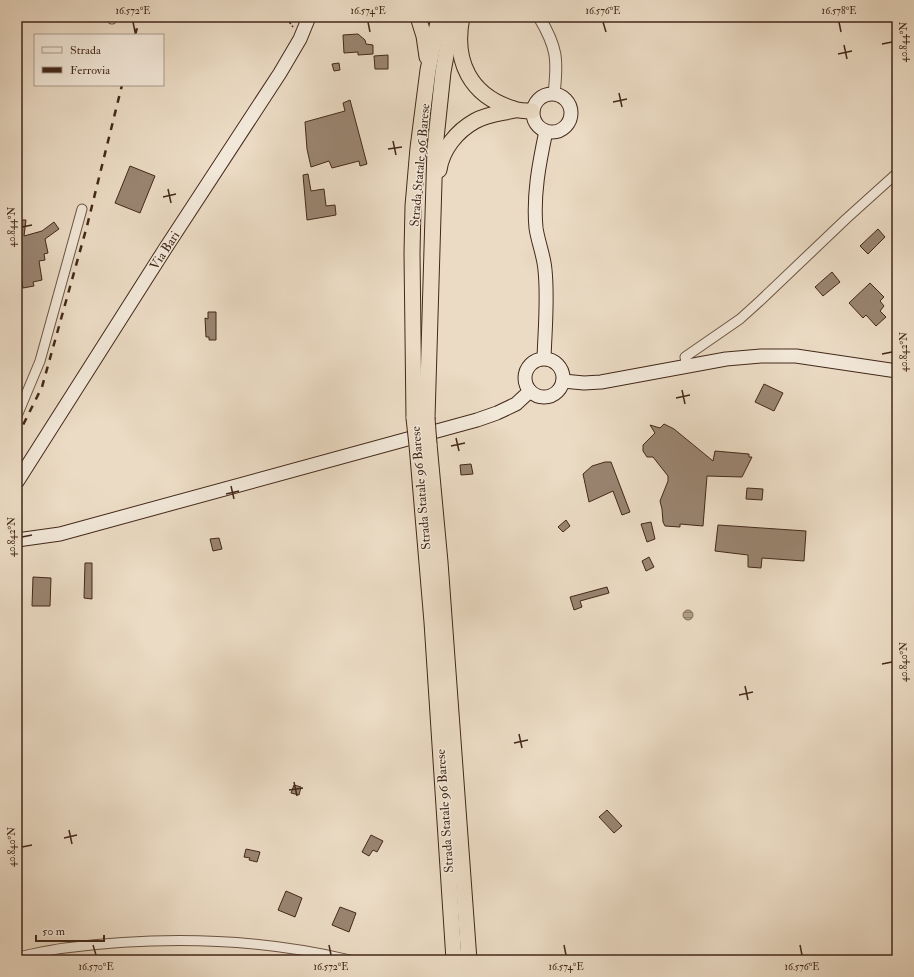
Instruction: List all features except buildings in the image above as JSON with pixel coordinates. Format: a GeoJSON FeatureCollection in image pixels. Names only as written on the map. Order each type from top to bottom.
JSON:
{"type":"FeatureCollection","features":[{"type":"Feature","properties":{"kind":"highway"},"geometry":{"type":"LineString","coordinates":[[418,17],[424,36],[428,70]]}},
{"type":"Feature","properties":{"kind":"highway","name":"Strada Statale 96 Barese"},"geometry":{"type":"LineString","coordinates":[[439,17],[428,70],[418,148],[412,253],[432,622],[454,960]]}},
{"type":"Feature","properties":{"kind":"highway","name":"Strada Statale 96 Barese"},"geometry":{"type":"LineString","coordinates":[[421,418],[435,148],[442,72],[453,17]]}},
{"type":"Feature","properties":{"kind":"highway"},"geometry":{"type":"LineString","coordinates":[[462,17],[459,46],[467,73],[474,84],[485,95],[515,110]]}},
{"type":"Feature","properties":{"kind":"highway"},"geometry":{"type":"LineString","coordinates":[[432,206],[440,164],[446,150],[454,138],[463,129],[476,120],[489,116],[515,110],[532,111]]}},
{"type":"Feature","properties":{"kind":"highway","name":"Strada Statale 96 Barese"},"geometry":{"type":"LineString","coordinates":[[423,445],[440,562],[468,960]]}},
{"type":"Feature","properties":{"kind":"main road","name":"Via Bari"},"geometry":{"type":"LineString","coordinates":[[17,482],[165,249],[280,73],[300,39],[309,17]]}},
{"type":"Feature","properties":{"kind":"main road"},"geometry":{"type":"LineString","coordinates":[[548,94],[554,94],[560,95],[568,103],[570,108],[570,119],[563,128],[558,131],[546,131],[534,122],[532,111],[537,100],[548,94]]}},
{"type":"Feature","properties":{"kind":"main road"},"geometry":{"type":"LineString","coordinates":[[544,358],[547,294],[545,268],[536,230],[535,207],[538,166],[546,131]]}},
{"type":"Feature","properties":{"kind":"main road"},"geometry":{"type":"LineString","coordinates":[[563,381],[584,383],[601,382],[726,359],[754,356],[796,356],[897,370]]}},
{"type":"Feature","properties":{"kind":"main road"},"geometry":{"type":"LineString","coordinates":[[544,358],[556,363],[561,368],[563,381],[562,387],[553,396],[540,397],[530,392],[524,380],[527,368],[537,360],[544,358]]}},
{"type":"Feature","properties":{"kind":"main road"},"geometry":{"type":"LineString","coordinates":[[17,540],[60,534],[477,420],[516,404],[530,392]]}},
{"type":"Feature","properties":{"kind":"main road"},"geometry":{"type":"LineString","coordinates":[[17,531],[42,537]]}},
{"type":"Feature","properties":{"kind":"street"},"geometry":{"type":"LineString","coordinates":[[538,17],[549,34],[555,49],[556,71],[554,94]]}},
{"type":"Feature","properties":{"kind":"street"},"geometry":{"type":"LineString","coordinates":[[687,367],[685,358],[740,319],[897,173]]}},
{"type":"Feature","properties":{"kind":"street"},"geometry":{"type":"LineString","coordinates":[[17,416],[40,361],[82,209]]}},
{"type":"Feature","properties":{"kind":"street"},"geometry":{"type":"LineString","coordinates":[[17,957],[65,948],[139,942],[208,942],[263,945],[326,954],[350,960]]}},
{"type":"Feature","properties":{"kind":"shaded area"},"geometry":{"type":"Polygon","coordinates":[[[688,610],[693,615],[688,620],[683,615],[688,610]]]}},
{"type":"Feature","properties":{"kind":"railway"},"geometry":{"type":"LineString","coordinates":[[135,34],[140,17]]}},
{"type":"Feature","properties":{"kind":"railway"},"geometry":{"type":"LineString","coordinates":[[17,437],[42,387],[87,226],[122,86]]}},
{"type":"Feature","properties":{"kind":"railway"},"geometry":{"type":"LineString","coordinates":[[136,960],[171,957],[217,960]]}}]}
